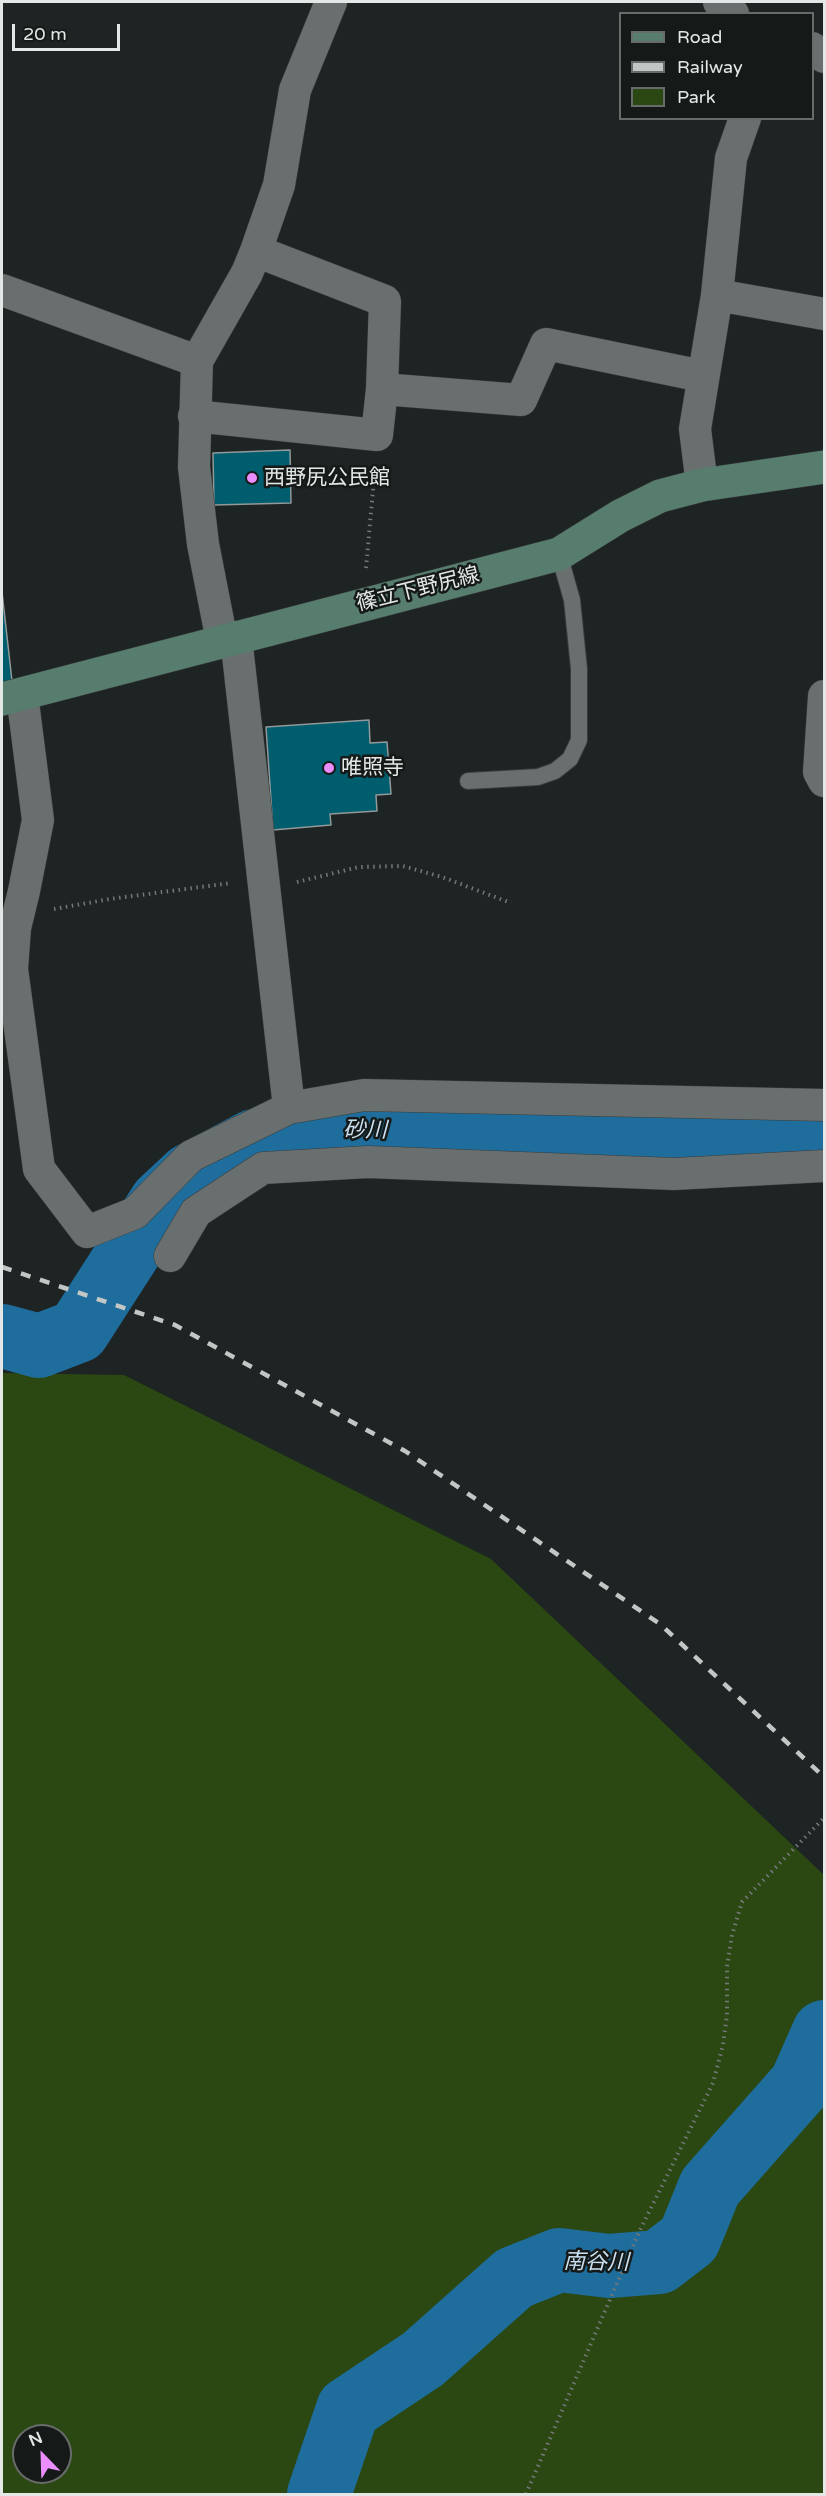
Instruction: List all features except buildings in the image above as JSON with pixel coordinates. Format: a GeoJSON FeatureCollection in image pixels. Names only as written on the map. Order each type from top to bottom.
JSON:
{"type":"FeatureCollection","features":[{"type":"Feature","properties":{"kind":"main road","name":"篠立下野尻線"},"geometry":{"type":"LineString","coordinates":[[12,696],[560,554],[620,516],[660,496],[702,485],[825,467]]}},
{"type":"Feature","properties":{"kind":"street"},"geometry":{"type":"LineString","coordinates":[[289,1108],[264,885],[229,639],[203,544],[194,467],[194,416],[197,361],[247,273],[256,251],[279,185],[295,90],[331,2]]}},
{"type":"Feature","properties":{"kind":"street"},"geometry":{"type":"LineString","coordinates":[[719,2],[731,12]]}},
{"type":"Feature","properties":{"kind":"street"},"geometry":{"type":"LineString","coordinates":[[702,485],[695,429],[717,295],[731,158],[744,120]]}},
{"type":"Feature","properties":{"kind":"street"},"geometry":{"type":"LineString","coordinates":[[194,416],[377,435],[382,389],[385,301],[256,251]]}},
{"type":"Feature","properties":{"kind":"street"},"geometry":{"type":"LineString","coordinates":[[2,290],[197,361]]}},
{"type":"Feature","properties":{"kind":"street"},"geometry":{"type":"LineString","coordinates":[[717,295],[825,314]]}},
{"type":"Feature","properties":{"kind":"street"},"geometry":{"type":"LineString","coordinates":[[382,389],[520,400],[546,344],[702,376]]}},
{"type":"Feature","properties":{"kind":"street"},"geometry":{"type":"LineString","coordinates":[[12,696],[38,820],[15,928],[12,969],[39,1169],[87,1232],[135,1213],[191,1156],[289,1108],[364,1095],[825,1104]]}},
{"type":"Feature","properties":{"kind":"street"},"geometry":{"type":"LineString","coordinates":[[825,696],[819,772],[825,781]]}},
{"type":"Feature","properties":{"kind":"street"},"geometry":{"type":"LineString","coordinates":[[170,1256],[196,1212],[263,1168],[368,1162],[674,1174],[825,1166]]}},
{"type":"Feature","properties":{"kind":"lane"},"geometry":{"type":"LineString","coordinates":[[468,781],[538,777],[555,771],[570,759],[579,740],[579,669],[572,600],[560,554]]}},
{"type":"Feature","properties":{"kind":"path"},"geometry":{"type":"LineString","coordinates":[[362,604],[373,513],[377,435]]}},
{"type":"Feature","properties":{"kind":"path"},"geometry":{"type":"LineString","coordinates":[[18,915],[110,899],[264,885],[359,867],[403,866],[442,877],[511,903]]}},
{"type":"Feature","properties":{"kind":"path"},"geometry":{"type":"LineString","coordinates":[[526,2494],[640,2230],[712,2083],[723,2045],[727,2015],[727,1967],[732,1935],[742,1902],[825,1818]]}},
{"type":"Feature","properties":{"kind":"green space"},"geometry":{"type":"Polygon","coordinates":[[[2,1373],[124,1375],[491,1559],[824,1875],[824,2494],[2,2494],[2,1373]]]}},
{"type":"Feature","properties":{"kind":"waterway","name":"砂川"},"geometry":{"type":"LineString","coordinates":[[2,1336],[39,1346],[78,1331],[161,1202],[190,1175],[254,1141],[316,1130],[824,1136]]}},
{"type":"Feature","properties":{"kind":"waterway","name":"南谷川"},"geometry":{"type":"LineString","coordinates":[[319,2494],[348,2409],[423,2359],[514,2278],[559,2260],[609,2266],[659,2262],[689,2239],[710,2187],[801,2084],[824,2032]]}},
{"type":"Feature","properties":{"kind":"railway"},"geometry":{"type":"LineString","coordinates":[[2,1267],[175,1325],[405,1451],[660,1624],[824,1777]]}},
{"type":"Feature","properties":{"kind":"place","name":"西野尻公民館"},"geometry":{"type":"Point","coordinates":[252,478]}},
{"type":"Feature","properties":{"kind":"place","name":"唯照寺"},"geometry":{"type":"Point","coordinates":[329,768]}}]}
